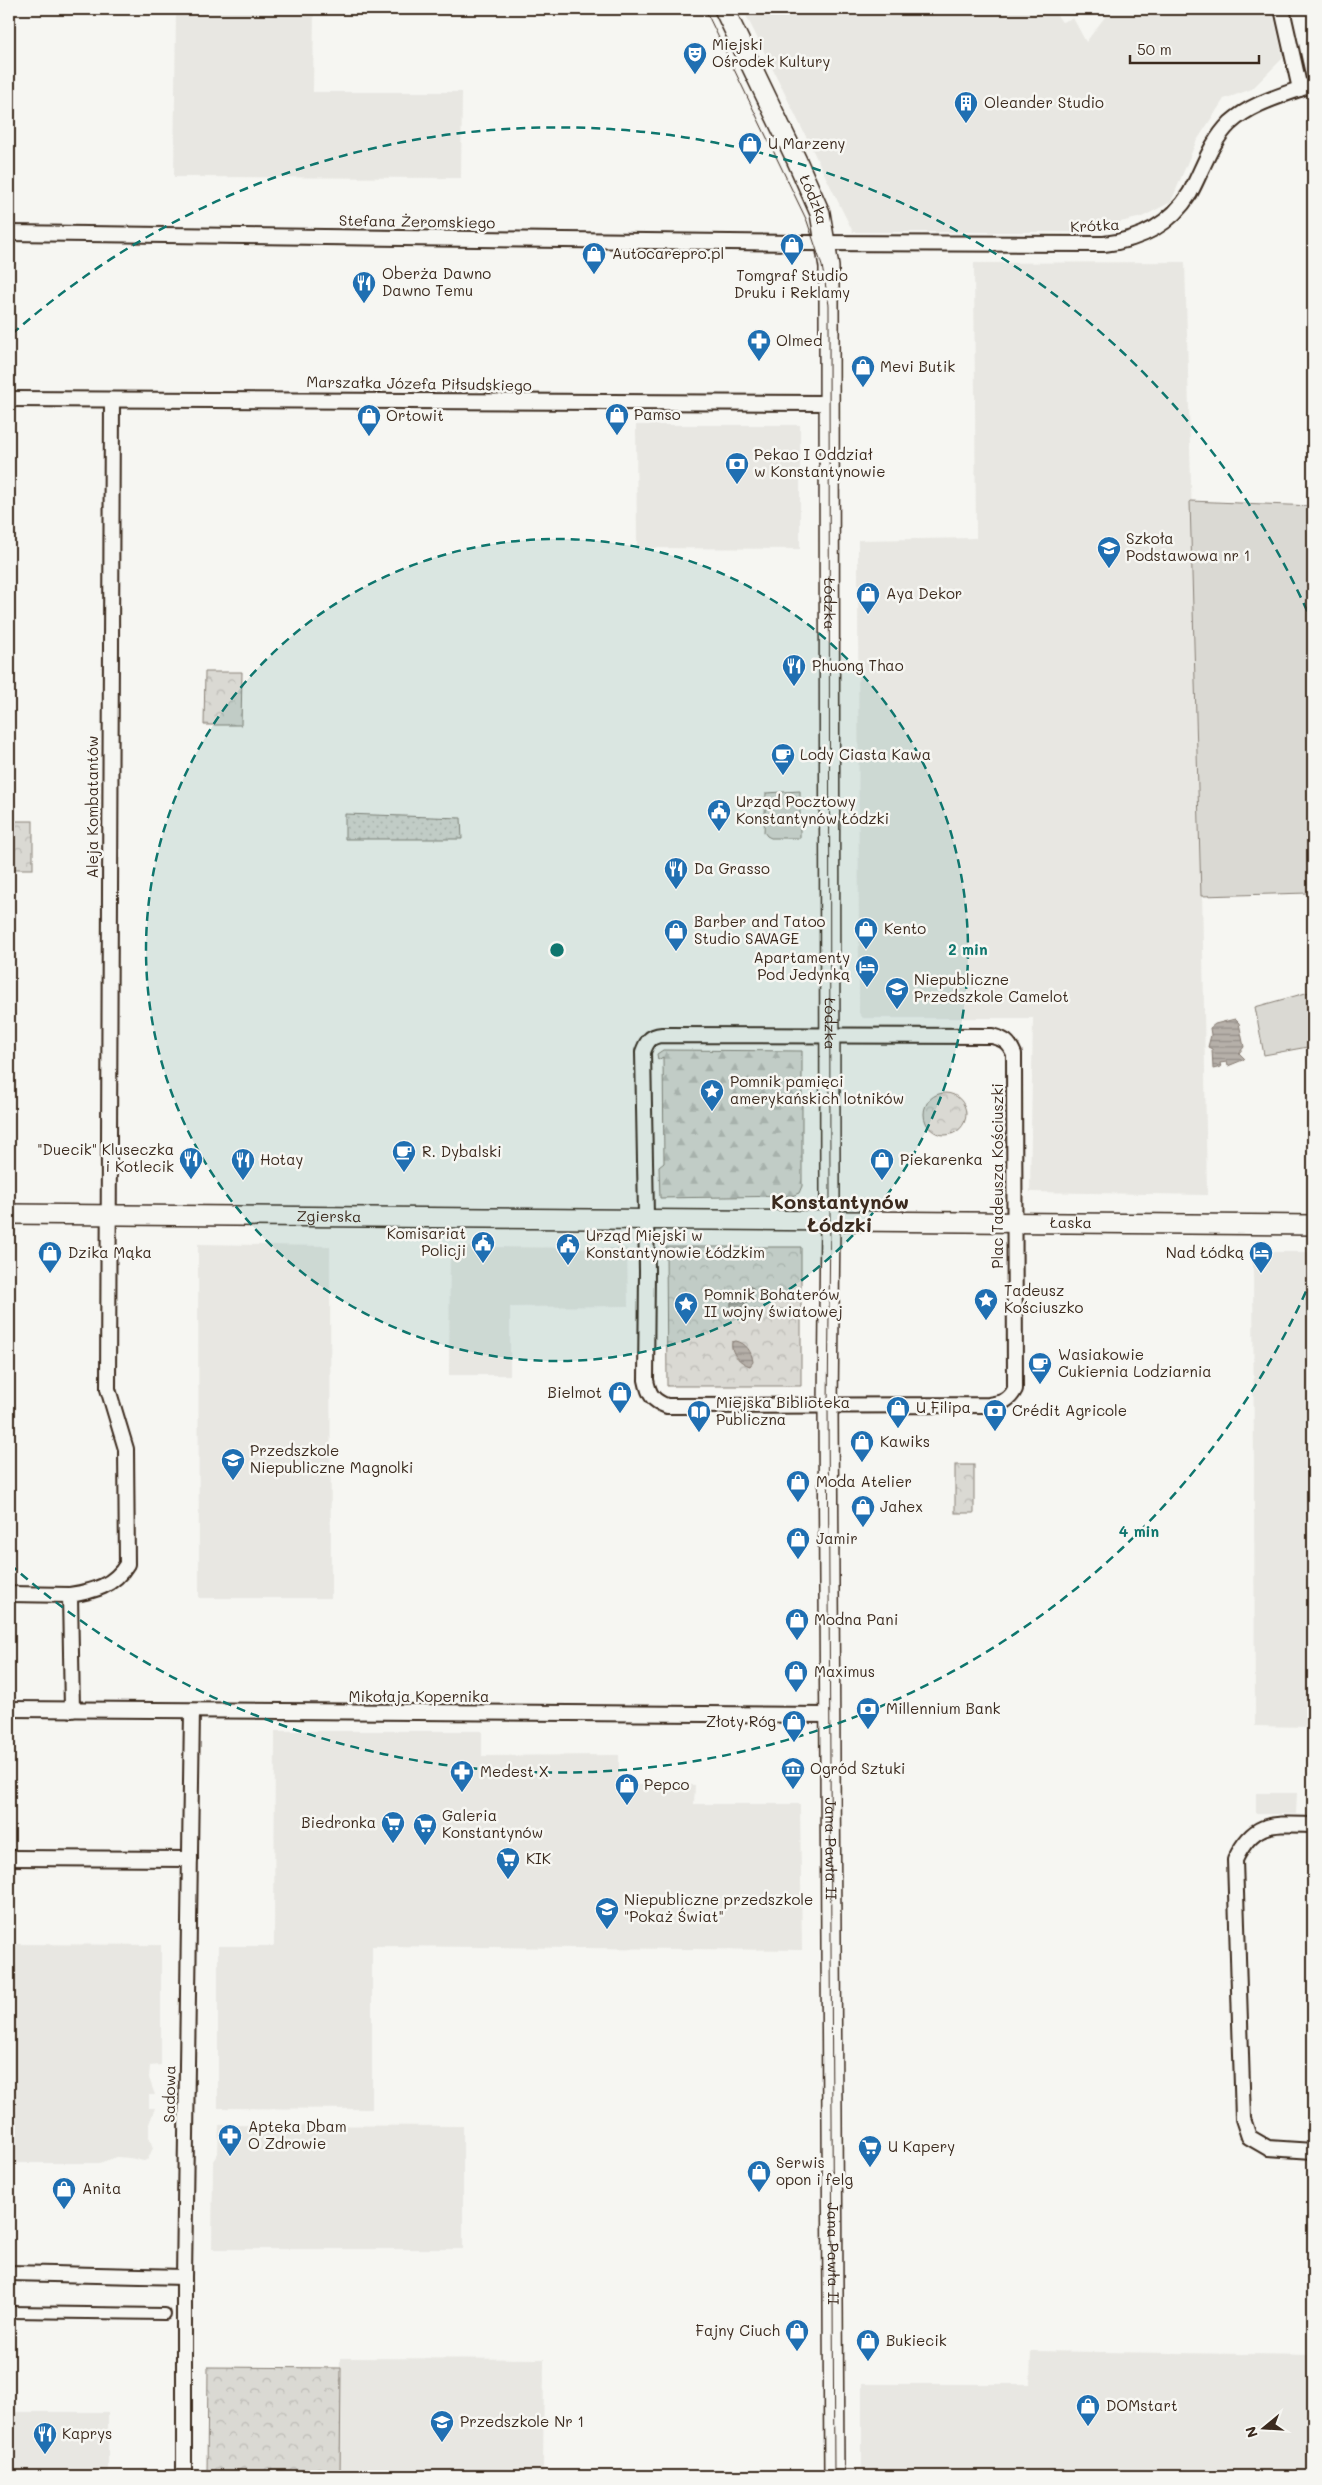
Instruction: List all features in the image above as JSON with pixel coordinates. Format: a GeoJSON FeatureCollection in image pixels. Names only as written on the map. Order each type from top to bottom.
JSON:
{"type":"FeatureCollection","features":[{"type":"Feature","properties":{"kind":"main road","name":"Łódzka"},"geometry":{"type":"LineString","coordinates":[[724,9],[820,213],[829,266],[830,1221]]}},
{"type":"Feature","properties":{"kind":"main road","name":"Zgierska"},"geometry":{"type":"LineString","coordinates":[[9,1214],[830,1221]]}},
{"type":"Feature","properties":{"kind":"main road","name":"Łaska"},"geometry":{"type":"LineString","coordinates":[[830,1221],[1313,1225]]}},
{"type":"Feature","properties":{"kind":"main road","name":"Jana Pawła II"},"geometry":{"type":"LineString","coordinates":[[830,1221],[828,1406],[834,2476]]}},
{"type":"Feature","properties":{"kind":"street","name":"Krótka"},"geometry":{"type":"LineString","coordinates":[[825,242],[1104,244],[1131,239],[1154,229],[1178,209],[1190,193],[1216,141],[1232,122],[1257,106],[1307,87],[1282,9]]}},
{"type":"Feature","properties":{"kind":"street","name":"Stefana Żeromskiego"},"geometry":{"type":"LineString","coordinates":[[9,233],[825,242]]}},
{"type":"Feature","properties":{"kind":"street","name":"Marszałka Józefa Piłsudskiego"},"geometry":{"type":"LineString","coordinates":[[9,399],[387,399],[830,403]]}},
{"type":"Feature","properties":{"kind":"street","name":"Aleja Kombatantów"},"geometry":{"type":"LineString","coordinates":[[9,1594],[70,1595],[101,1588],[121,1574],[127,1564],[126,1449],[108,1389],[112,400]]}},
{"type":"Feature","properties":{"kind":"street","name":"Plac Tadeusza Kościuszki"},"geometry":{"type":"LineString","coordinates":[[653,1036],[992,1036],[1002,1038],[1010,1044],[1014,1054],[1015,1389],[1010,1398],[1001,1403],[989,1405],[667,1406],[657,1402],[649,1394],[646,1380],[645,1218],[643,1052],[646,1043],[653,1036]]}},
{"type":"Feature","properties":{"kind":"street"},"geometry":{"type":"LineString","coordinates":[[70,1595],[72,1710]]}},
{"type":"Feature","properties":{"kind":"street","name":"Mikołaja Kopernika"},"geometry":{"type":"LineString","coordinates":[[9,1709],[829,1715]]}},
{"type":"Feature","properties":{"kind":"street","name":"Sadowa"},"geometry":{"type":"LineString","coordinates":[[184,2476],[184,2277],[192,1711]]}},
{"type":"Feature","properties":{"kind":"street"},"geometry":{"type":"LineString","coordinates":[[1313,1825],[1281,1824],[1259,1830],[1244,1842],[1235,1860],[1244,2119],[1249,2137],[1268,2148],[1313,2151]]}},
{"type":"Feature","properties":{"kind":"street"},"geometry":{"type":"LineString","coordinates":[[9,1858],[190,1859]]}},
{"type":"Feature","properties":{"kind":"street"},"geometry":{"type":"LineString","coordinates":[[9,2274],[184,2277]]}},
{"type":"Feature","properties":{"kind":"street"},"geometry":{"type":"LineString","coordinates":[[9,2312],[166,2314]]}},
{"type":"Feature","properties":{"kind":"shaded area"},"geometry":{"type":"Polygon","coordinates":[[[176,9],[314,9],[313,92],[462,92],[461,178],[174,177],[176,9]]]}},
{"type":"Feature","properties":{"kind":"shaded area"},"geometry":{"type":"Polygon","coordinates":[[[743,9],[1052,9],[1062,22],[1073,18],[1086,42],[1111,9],[1184,9],[1186,14],[1206,9],[1272,9],[1283,58],[1252,89],[1224,99],[1196,142],[1171,202],[1142,217],[1077,232],[853,232],[743,9]]]}},
{"type":"Feature","properties":{"kind":"shaded area"},"geometry":{"type":"Polygon","coordinates":[[[1185,262],[1202,886],[1207,1195],[1030,1192],[1033,1018],[863,1018],[859,1013],[858,540],[976,538],[974,263],[1185,262]]]}},
{"type":"Feature","properties":{"kind":"shaded area"},"geometry":{"type":"Polygon","coordinates":[[[636,425],[800,425],[800,549],[637,548],[636,425]]]}},
{"type":"Feature","properties":{"kind":"shaded area"},"geometry":{"type":"Polygon","coordinates":[[[1235,1019],[1239,1023],[1244,1047],[1239,1053],[1245,1059],[1228,1066],[1227,1062],[1220,1063],[1221,1067],[1213,1069],[1212,1049],[1208,1047],[1211,1035],[1210,1028],[1215,1024],[1235,1019]]]}},
{"type":"Feature","properties":{"kind":"shaded area"},"geometry":{"type":"Polygon","coordinates":[[[198,1244],[330,1246],[331,1598],[199,1598],[198,1244]]]}},
{"type":"Feature","properties":{"kind":"shaded area"},"geometry":{"type":"Polygon","coordinates":[[[450,1247],[627,1248],[628,1306],[510,1307],[510,1375],[449,1375],[450,1247]]]}},
{"type":"Feature","properties":{"kind":"shaded area"},"geometry":{"type":"Polygon","coordinates":[[[1253,1252],[1313,1252],[1313,1727],[1255,1726],[1253,1252]]]}},
{"type":"Feature","properties":{"kind":"shaded area"},"geometry":{"type":"Polygon","coordinates":[[[749,1286],[753,1288],[750,1298],[736,1310],[732,1310],[731,1302],[733,1299],[738,1292],[749,1286]]]}},
{"type":"Feature","properties":{"kind":"shaded area"},"geometry":{"type":"Polygon","coordinates":[[[736,1341],[746,1346],[750,1351],[753,1362],[750,1366],[739,1360],[734,1354],[732,1342],[736,1341]]]}},
{"type":"Feature","properties":{"kind":"shaded area","name":"Galeria Konstantynów"},"geometry":{"type":"Polygon","coordinates":[[[275,1731],[482,1731],[482,1756],[619,1755],[619,1785],[695,1785],[694,1804],[800,1804],[802,1950],[372,1946],[372,2109],[218,2108],[218,1946],[274,1946],[275,1731]]]}},
{"type":"Feature","properties":{"kind":"shaded area"},"geometry":{"type":"Polygon","coordinates":[[[1256,1793],[1297,1793],[1296,1814],[1256,1814],[1256,1793]]]}},
{"type":"Feature","properties":{"kind":"shaded area"},"geometry":{"type":"Polygon","coordinates":[[[9,1944],[161,1945],[161,2065],[150,2066],[149,2078],[155,2095],[149,2095],[149,2108],[155,2108],[149,2124],[149,2137],[153,2148],[148,2159],[144,2161],[117,2157],[99,2163],[16,2163],[15,2174],[9,2174],[9,1944]]]}},
{"type":"Feature","properties":{"kind":"shaded area"},"geometry":{"type":"Polygon","coordinates":[[[219,2125],[463,2126],[463,2249],[212,2249],[213,2161],[218,2153],[219,2125]]]}},
{"type":"Feature","properties":{"kind":"shaded area","name":"DOMstart"},"geometry":{"type":"Polygon","coordinates":[[[1031,2351],[1313,2355],[1313,2471],[862,2470],[862,2384],[1030,2384],[1031,2351]]]}},
{"type":"Feature","properties":{"kind":"shaded area","name":"Przedszkole Nr 1"},"geometry":{"type":"Polygon","coordinates":[[[340,2358],[544,2359],[543,2476],[340,2476],[340,2358]]]}},
{"type":"Feature","properties":{"kind":"shaded area"},"geometry":{"type":"Polygon","coordinates":[[[9,2412],[108,2412],[108,2476],[9,2476],[9,2412]]]}},
{"type":"Feature","properties":{"kind":"green space"},"geometry":{"type":"Polygon","coordinates":[[[1190,501],[1313,506],[1313,938],[1310,938],[1308,893],[1201,896],[1190,501]]]}},
{"type":"Feature","properties":{"kind":"green space"},"geometry":{"type":"Polygon","coordinates":[[[205,672],[242,672],[241,725],[204,725],[205,672]]]}},
{"type":"Feature","properties":{"kind":"green space"},"geometry":{"type":"Polygon","coordinates":[[[800,791],[800,838],[771,838],[767,836],[764,832],[766,793],[800,791]]]}},
{"type":"Feature","properties":{"kind":"green space"},"geometry":{"type":"Polygon","coordinates":[[[345,814],[461,818],[462,839],[345,839],[345,814]]]}},
{"type":"Feature","properties":{"kind":"green space"},"geometry":{"type":"Polygon","coordinates":[[[9,821],[33,821],[33,869],[9,869],[9,821]]]}},
{"type":"Feature","properties":{"kind":"green space"},"geometry":{"type":"Polygon","coordinates":[[[1313,991],[1313,1046],[1264,1055],[1255,1007],[1313,991]]]}},
{"type":"Feature","properties":{"kind":"green space"},"geometry":{"type":"Polygon","coordinates":[[[663,1050],[802,1051],[802,1186],[799,1193],[792,1196],[660,1198],[659,1167],[664,1163],[663,1057],[658,1060],[657,1054],[663,1050]]]}},
{"type":"Feature","properties":{"kind":"green space"},"geometry":{"type":"Polygon","coordinates":[[[945,1093],[960,1099],[966,1114],[960,1129],[945,1135],[930,1129],[924,1114],[930,1099],[945,1093]]]}},
{"type":"Feature","properties":{"kind":"green space"},"geometry":{"type":"Polygon","coordinates":[[[666,1247],[801,1247],[801,1386],[667,1386],[666,1247]]]}},
{"type":"Feature","properties":{"kind":"green space"},"geometry":{"type":"Polygon","coordinates":[[[955,1465],[974,1465],[974,1513],[955,1513],[955,1465]]]}},
{"type":"Feature","properties":{"kind":"green space"},"geometry":{"type":"Polygon","coordinates":[[[208,2367],[341,2368],[340,2476],[207,2476],[208,2367]]]}},
{"type":"Feature","properties":{"kind":"tram line"},"geometry":{"type":"LineString","coordinates":[[705,9],[807,221],[822,266],[829,305],[830,1221],[828,1406],[834,2476]]}},
{"type":"Feature","properties":{"kind":"place","name":"Miejski Ośrodek Kultury"},"geometry":{"type":"Point","coordinates":[695,75]}},
{"type":"Feature","properties":{"kind":"place","name":"Oleander Studio"},"geometry":{"type":"Point","coordinates":[966,124]}},
{"type":"Feature","properties":{"kind":"place","name":"U Marzeny"},"geometry":{"type":"Point","coordinates":[750,165]}},
{"type":"Feature","properties":{"kind":"place","name":"Tomgraf Studio Druku i Reklamy"},"geometry":{"type":"Point","coordinates":[792,266]}},
{"type":"Feature","properties":{"kind":"place","name":"Autocarepro.pl"},"geometry":{"type":"Point","coordinates":[594,275]}},
{"type":"Feature","properties":{"kind":"place","name":"Oberża Dawno Dawno Temu"},"geometry":{"type":"Point","coordinates":[364,304]}},
{"type":"Feature","properties":{"kind":"place","name":"Olmed"},"geometry":{"type":"Point","coordinates":[759,362]}},
{"type":"Feature","properties":{"kind":"place","name":"Mevi Butik"},"geometry":{"type":"Point","coordinates":[863,388]}},
{"type":"Feature","properties":{"kind":"place","name":"Pamso"},"geometry":{"type":"Point","coordinates":[617,436]}},
{"type":"Feature","properties":{"kind":"place","name":"Ortowit"},"geometry":{"type":"Point","coordinates":[369,437]}},
{"type":"Feature","properties":{"kind":"place","name":"Pekao I Oddział w Konstantynowie"},"geometry":{"type":"Point","coordinates":[737,485]}},
{"type":"Feature","properties":{"kind":"place","name":"Szkoła Podstawowa nr 1"},"geometry":{"type":"Point","coordinates":[1109,569]}},
{"type":"Feature","properties":{"kind":"place","name":"Aya Dekor"},"geometry":{"type":"Point","coordinates":[868,615]}},
{"type":"Feature","properties":{"kind":"place","name":"Phuong Thao"},"geometry":{"type":"Point","coordinates":[794,687]}},
{"type":"Feature","properties":{"kind":"place","name":"Lody Ciasta Kawa"},"geometry":{"type":"Point","coordinates":[783,776]}},
{"type":"Feature","properties":{"kind":"place","name":"Urząd Pocztowy Konstantynów Łódzki"},"geometry":{"type":"Point","coordinates":[719,832]}},
{"type":"Feature","properties":{"kind":"place","name":"Da Grasso"},"geometry":{"type":"Point","coordinates":[676,890]}},
{"type":"Feature","properties":{"kind":"place","name":"Kento"},"geometry":{"type":"Point","coordinates":[866,950]}},
{"type":"Feature","properties":{"kind":"place","name":"Barber and Tatoo Studio SAVAGE"},"geometry":{"type":"Point","coordinates":[676,952]}},
{"type":"Feature","properties":{"kind":"place","name":"Apartamenty Pod Jedynką"},"geometry":{"type":"Point","coordinates":[867,988]}},
{"type":"Feature","properties":{"kind":"place","name":"Niepubliczne Przedszkole Camelot"},"geometry":{"type":"Point","coordinates":[897,1010]}},
{"type":"Feature","properties":{"kind":"place","name":"Pomnik pamięci amerykańskich lotników"},"geometry":{"type":"Point","coordinates":[712,1112]}},
{"type":"Feature","properties":{"kind":"place","name":"R. Dybalski"},"geometry":{"type":"Point","coordinates":[404,1173]}},
{"type":"Feature","properties":{"kind":"place","name":"\"Duecik\" Kluseczka i Kotlecik"},"geometry":{"type":"Point","coordinates":[191,1180]}},
{"type":"Feature","properties":{"kind":"place","name":"Hotay"},"geometry":{"type":"Point","coordinates":[243,1181]}},
{"type":"Feature","properties":{"kind":"place","name":"Piekarenka"},"geometry":{"type":"Point","coordinates":[882,1181]}},
{"type":"Feature","properties":{"kind":"place","name":"Komisariat Policji"},"geometry":{"type":"Point","coordinates":[483,1264]}},
{"type":"Feature","properties":{"kind":"place","name":"Urząd Miejski w Konstantynowie Łódzkim"},"geometry":{"type":"Point","coordinates":[568,1266]}},
{"type":"Feature","properties":{"kind":"place","name":"Dzika Mąka"},"geometry":{"type":"Point","coordinates":[50,1274]}},
{"type":"Feature","properties":{"kind":"place","name":"Nad Łódką"},"geometry":{"type":"Point","coordinates":[1261,1274]}},
{"type":"Feature","properties":{"kind":"place","name":"Tadeusz Kościuszko"},"geometry":{"type":"Point","coordinates":[986,1321]}},
{"type":"Feature","properties":{"kind":"place","name":"Pomnik Bohaterów II wojny światowej"},"geometry":{"type":"Point","coordinates":[686,1325]}},
{"type":"Feature","properties":{"kind":"place","name":"Wasiakowie Cukiernia Lodziarnia"},"geometry":{"type":"Point","coordinates":[1040,1385]}},
{"type":"Feature","properties":{"kind":"place","name":"Bielmot"},"geometry":{"type":"Point","coordinates":[620,1414]}},
{"type":"Feature","properties":{"kind":"place","name":"U Filipa"},"geometry":{"type":"Point","coordinates":[898,1429]}},
{"type":"Feature","properties":{"kind":"place","name":"Crédit Agricole"},"geometry":{"type":"Point","coordinates":[995,1432]}},
{"type":"Feature","properties":{"kind":"place","name":"Miejska Biblioteka Publiczna"},"geometry":{"type":"Point","coordinates":[699,1433]}},
{"type":"Feature","properties":{"kind":"place","name":"Kawiks"},"geometry":{"type":"Point","coordinates":[862,1463]}},
{"type":"Feature","properties":{"kind":"place","name":"Przedszkole Niepubliczne Magnolki"},"geometry":{"type":"Point","coordinates":[233,1481]}},
{"type":"Feature","properties":{"kind":"place","name":"Moda Atelier"},"geometry":{"type":"Point","coordinates":[798,1503]}},
{"type":"Feature","properties":{"kind":"place","name":"Jahex"},"geometry":{"type":"Point","coordinates":[863,1528]}},
{"type":"Feature","properties":{"kind":"place","name":"Jamir"},"geometry":{"type":"Point","coordinates":[798,1560]}},
{"type":"Feature","properties":{"kind":"place","name":"Modna Pani"},"geometry":{"type":"Point","coordinates":[797,1641]}},
{"type":"Feature","properties":{"kind":"place","name":"Maximus"},"geometry":{"type":"Point","coordinates":[796,1693]}},
{"type":"Feature","properties":{"kind":"place","name":"Millennium Bank"},"geometry":{"type":"Point","coordinates":[868,1730]}},
{"type":"Feature","properties":{"kind":"place","name":"Złoty Róg"},"geometry":{"type":"Point","coordinates":[794,1743]}},
{"type":"Feature","properties":{"kind":"place","name":"Ogród Sztuki"},"geometry":{"type":"Point","coordinates":[793,1790]}},
{"type":"Feature","properties":{"kind":"place","name":"Medest X"},"geometry":{"type":"Point","coordinates":[462,1793]}},
{"type":"Feature","properties":{"kind":"place","name":"Pepco"},"geometry":{"type":"Point","coordinates":[627,1806]}},
{"type":"Feature","properties":{"kind":"place","name":"Biedronka"},"geometry":{"type":"Point","coordinates":[393,1844]}},
{"type":"Feature","properties":{"kind":"place","name":"Galeria Konstantynów"},"geometry":{"type":"Point","coordinates":[425,1846]}},
{"type":"Feature","properties":{"kind":"place","name":"KIK"},"geometry":{"type":"Point","coordinates":[508,1880]}},
{"type":"Feature","properties":{"kind":"place","name":"Niepubliczne przedszkole \"Pokaż Świat\""},"geometry":{"type":"Point","coordinates":[607,1930]}},
{"type":"Feature","properties":{"kind":"place","name":"Apteka Dbam O Zdrowie"},"geometry":{"type":"Point","coordinates":[230,2157]}},
{"type":"Feature","properties":{"kind":"place","name":"U Kapery"},"geometry":{"type":"Point","coordinates":[870,2168]}},
{"type":"Feature","properties":{"kind":"place","name":"Serwis opon i felg"},"geometry":{"type":"Point","coordinates":[759,2193]}},
{"type":"Feature","properties":{"kind":"place","name":"Anita"},"geometry":{"type":"Point","coordinates":[64,2210]}},
{"type":"Feature","properties":{"kind":"place","name":"Fajny Ciuch"},"geometry":{"type":"Point","coordinates":[797,2352]}},
{"type":"Feature","properties":{"kind":"place","name":"Bukiecik"},"geometry":{"type":"Point","coordinates":[868,2362]}},
{"type":"Feature","properties":{"kind":"place","name":"DOMstart"},"geometry":{"type":"Point","coordinates":[1088,2427]}},
{"type":"Feature","properties":{"kind":"place","name":"Przedszkole Nr 1"},"geometry":{"type":"Point","coordinates":[442,2443]}},
{"type":"Feature","properties":{"kind":"place","name":"Kaprys"},"geometry":{"type":"Point","coordinates":[45,2455]}},
{"type":"Feature","properties":{"kind":"district","name":"Konstantynów Łódzki"},"geometry":{"type":"Point","coordinates":[840,1214]}}]}
